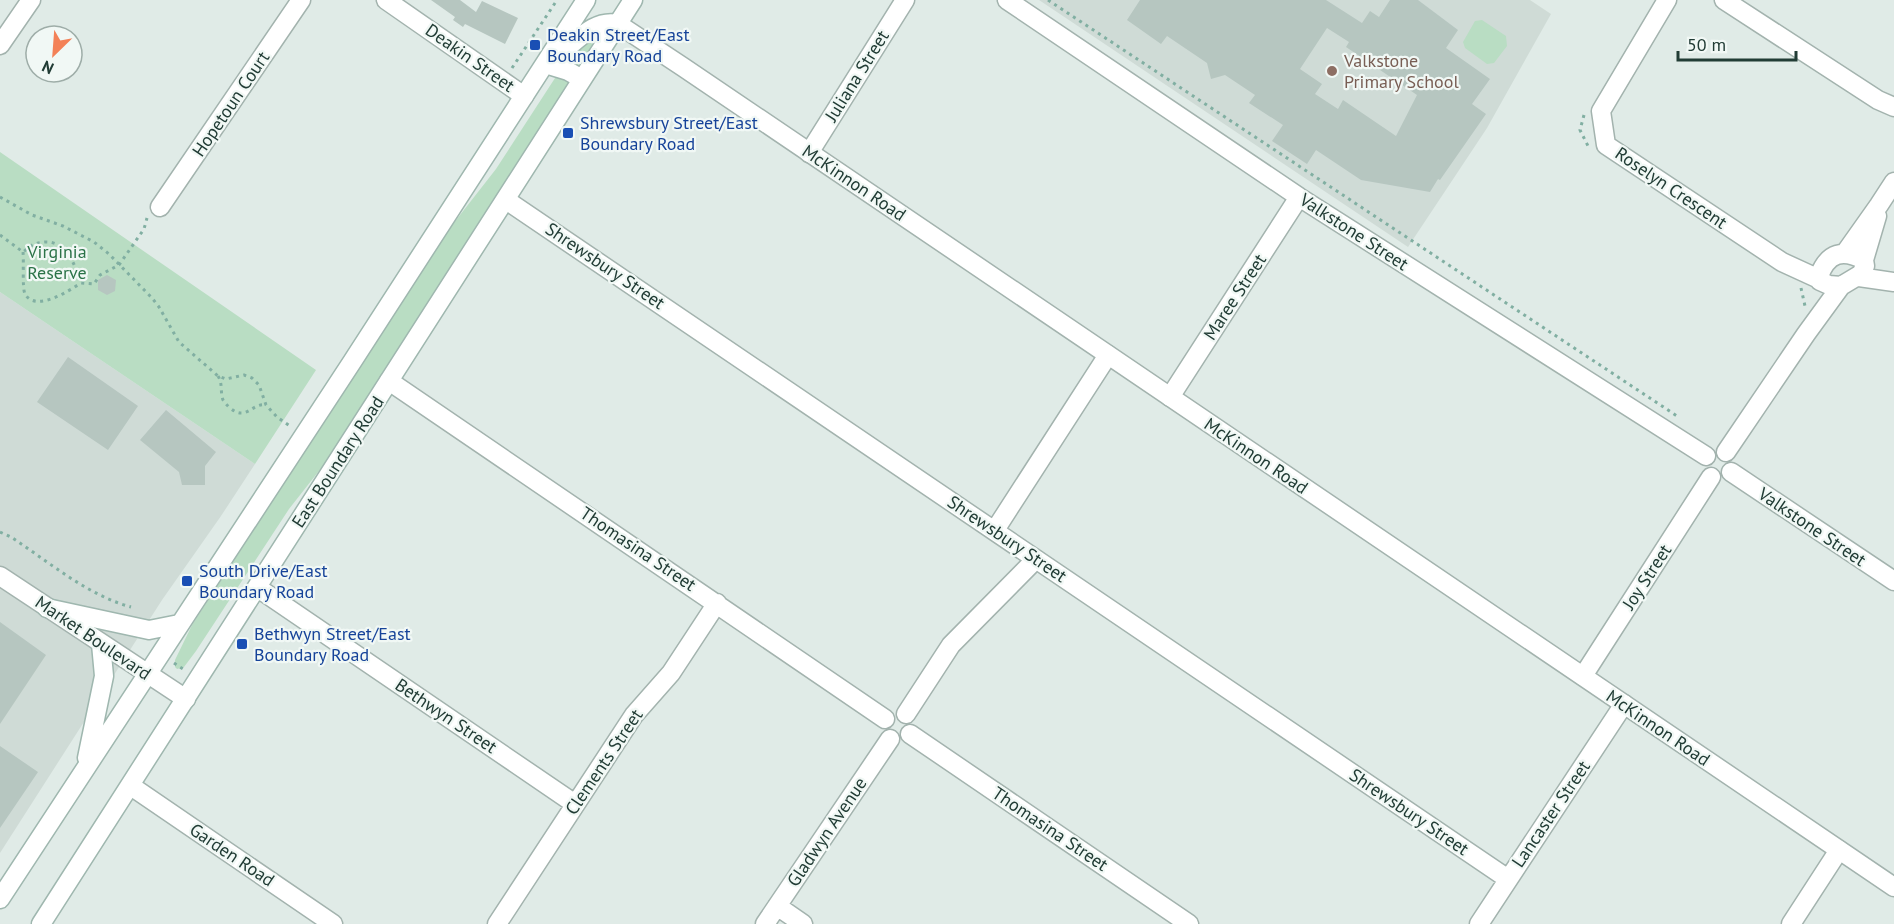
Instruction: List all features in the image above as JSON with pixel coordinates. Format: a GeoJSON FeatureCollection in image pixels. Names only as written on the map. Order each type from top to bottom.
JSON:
{"type":"FeatureCollection","features":[{"type":"Feature","properties":{"kind":"street"},"geometry":{"type":"LineString","coordinates":[[0,45],[31,0]]}},
{"type":"Feature","properties":{"kind":"street","name":"Hopetoun Court"},"geometry":{"type":"LineString","coordinates":[[160,207],[301,0]]}},
{"type":"Feature","properties":{"kind":"street","name":"Deakin Street"},"geometry":{"type":"LineString","coordinates":[[386,0],[524,96]]}},
{"type":"Feature","properties":{"kind":"street"},"geometry":{"type":"LineString","coordinates":[[0,899],[586,0]]}},
{"type":"Feature","properties":{"kind":"street","name":"East Boundary Road"},"geometry":{"type":"LineString","coordinates":[[41,924],[633,0]]}},
{"type":"Feature","properties":{"kind":"street","name":"Juliana Street"},"geometry":{"type":"LineString","coordinates":[[809,153],[906,0]]}},
{"type":"Feature","properties":{"kind":"street","name":"Valkstone Street"},"geometry":{"type":"LineString","coordinates":[[1007,0],[1299,197],[1706,456]]}},
{"type":"Feature","properties":{"kind":"street","name":"Roselyn Crescent"},"geometry":{"type":"LineString","coordinates":[[1667,0],[1601,111],[1606,145],[1782,262],[1829,285],[1841,286]]}},
{"type":"Feature","properties":{"kind":"street"},"geometry":{"type":"LineString","coordinates":[[1724,0],[1878,100],[1894,107]]}},
{"type":"Feature","properties":{"kind":"street"},"geometry":{"type":"LineString","coordinates":[[545,64],[592,29],[604,23],[618,24]]}},
{"type":"Feature","properties":{"kind":"street","name":"McKinnon Road"},"geometry":{"type":"LineString","coordinates":[[618,24],[1894,887]]}},
{"type":"Feature","properties":{"kind":"street"},"geometry":{"type":"LineString","coordinates":[[545,64],[568,71],[582,79]]}},
{"type":"Feature","properties":{"kind":"street"},"geometry":{"type":"LineString","coordinates":[[1806,334],[1824,263],[1837,256],[1879,206],[1894,182]]}},
{"type":"Feature","properties":{"kind":"street","name":"Maree Street"},"geometry":{"type":"LineString","coordinates":[[1170,398],[1299,197]]}},
{"type":"Feature","properties":{"kind":"street","name":"Shrewsbury Street"},"geometry":{"type":"LineString","coordinates":[[506,200],[1508,879]]}},
{"type":"Feature","properties":{"kind":"street"},"geometry":{"type":"LineString","coordinates":[[1726,452],[1841,286],[1863,266],[1879,206]]}},
{"type":"Feature","properties":{"kind":"street"},"geometry":{"type":"LineString","coordinates":[[1782,262],[1849,253],[1863,266],[1894,280]]}},
{"type":"Feature","properties":{"kind":"street"},"geometry":{"type":"LineString","coordinates":[[995,530],[1108,355]]}},
{"type":"Feature","properties":{"kind":"street","name":"Thomasina Street"},"geometry":{"type":"LineString","coordinates":[[389,381],[885,719]]}},
{"type":"Feature","properties":{"kind":"street"},"geometry":{"type":"LineString","coordinates":[[1713,450],[1722,450],[1730,455],[1733,464],[1728,476],[1719,479],[1710,477],[1704,470],[1706,456],[1713,450]]}},
{"type":"Feature","properties":{"kind":"street","name":"Valkstone Street"},"geometry":{"type":"LineString","coordinates":[[1731,472],[1894,581]]}},
{"type":"Feature","properties":{"kind":"street","name":"Joy Street"},"geometry":{"type":"LineString","coordinates":[[1582,676],[1710,477]]}},
{"type":"Feature","properties":{"kind":"street"},"geometry":{"type":"LineString","coordinates":[[906,714],[951,645],[1036,559]]}},
{"type":"Feature","properties":{"kind":"street","name":"Market Boulevard"},"geometry":{"type":"LineString","coordinates":[[0,576],[186,699]]}},
{"type":"Feature","properties":{"kind":"street","name":"Bethwyn Street"},"geometry":{"type":"LineString","coordinates":[[258,588],[575,804]]}},
{"type":"Feature","properties":{"kind":"street","name":"Clements Street"},"geometry":{"type":"LineString","coordinates":[[497,924],[634,715],[670,673],[717,603]]}},
{"type":"Feature","properties":{"kind":"street"},"geometry":{"type":"LineString","coordinates":[[47,608],[149,630],[179,624]]}},
{"type":"Feature","properties":{"kind":"street"},"geometry":{"type":"LineString","coordinates":[[85,768],[103,686],[104,666],[100,644]]}},
{"type":"Feature","properties":{"kind":"street","name":"Lancaster Street"},"geometry":{"type":"LineString","coordinates":[[1479,924],[1624,705]]}},
{"type":"Feature","properties":{"kind":"street"},"geometry":{"type":"LineString","coordinates":[[892,713],[906,714],[912,722],[910,734],[903,741],[890,739],[884,732],[885,719],[892,713]]}},
{"type":"Feature","properties":{"kind":"street","name":"Thomasina Street"},"geometry":{"type":"LineString","coordinates":[[910,734],[1189,924]]}},
{"type":"Feature","properties":{"kind":"street","name":"Gladwyn Avenue"},"geometry":{"type":"LineString","coordinates":[[765,924],[890,739]]}},
{"type":"Feature","properties":{"kind":"street","name":"Garden Road"},"geometry":{"type":"LineString","coordinates":[[131,786],[333,924]]}},
{"type":"Feature","properties":{"kind":"street"},"geometry":{"type":"LineString","coordinates":[[1791,924],[1839,850]]}},
{"type":"Feature","properties":{"kind":"street"},"geometry":{"type":"LineString","coordinates":[[777,906],[803,924]]}},
{"type":"Feature","properties":{"kind":"path"},"geometry":{"type":"LineString","coordinates":[[503,62],[512,68],[557,0]]}},
{"type":"Feature","properties":{"kind":"path"},"geometry":{"type":"LineString","coordinates":[[1048,0],[1684,420]]}},
{"type":"Feature","properties":{"kind":"path"},"geometry":{"type":"LineString","coordinates":[[1585,112],[1580,130],[1589,147]]}},
{"type":"Feature","properties":{"kind":"path"},"geometry":{"type":"LineString","coordinates":[[0,197],[32,215],[63,226],[102,248],[159,307],[178,342],[218,376],[226,380],[244,375],[252,378],[259,385],[266,405],[277,417],[304,435]]}},
{"type":"Feature","properties":{"kind":"path"},"geometry":{"type":"LineString","coordinates":[[23,252],[25,294],[28,298],[49,300],[81,283],[94,284],[100,275],[119,265],[144,230],[146,219],[160,207]]}},
{"type":"Feature","properties":{"kind":"path"},"geometry":{"type":"LineString","coordinates":[[0,235],[23,252]]}},
{"type":"Feature","properties":{"kind":"path"},"geometry":{"type":"LineString","coordinates":[[23,252],[37,243],[58,245],[69,253],[81,283]]}},
{"type":"Feature","properties":{"kind":"path"},"geometry":{"type":"LineString","coordinates":[[1792,284],[1802,289],[1805,306],[1799,315]]}},
{"type":"Feature","properties":{"kind":"path"},"geometry":{"type":"LineString","coordinates":[[218,376],[222,382],[226,405],[236,412],[246,413],[260,404],[266,405]]}},
{"type":"Feature","properties":{"kind":"path"},"geometry":{"type":"LineString","coordinates":[[0,532],[87,588],[117,603],[139,610]]}},
{"type":"Feature","properties":{"kind":"path"},"geometry":{"type":"LineString","coordinates":[[170,661],[183,669]]}},
{"type":"Feature","properties":{"kind":"shaded area","name":"Valkstone Primary School"},"geometry":{"type":"Polygon","coordinates":[[[1039,0],[1530,0],[1551,14],[1487,128],[1408,247],[1039,0]]]}},
{"type":"Feature","properties":{"kind":"shaded area"},"geometry":{"type":"Polygon","coordinates":[[[0,292],[255,464],[162,600],[0,853],[0,292]]]}},
{"type":"Feature","properties":{"kind":"green space"},"geometry":{"type":"Polygon","coordinates":[[[1482,20],[1506,36],[1507,46],[1494,63],[1487,64],[1465,48],[1463,42],[1475,21],[1482,20]]]}},
{"type":"Feature","properties":{"kind":"green space"},"geometry":{"type":"Polygon","coordinates":[[[603,30],[580,68],[563,65],[572,52],[603,30]]]}},
{"type":"Feature","properties":{"kind":"green space"},"geometry":{"type":"Polygon","coordinates":[[[557,75],[569,81],[569,84],[337,448],[289,509],[196,651],[184,667],[177,669],[175,660],[192,625],[442,238],[496,169],[557,75]]]}},
{"type":"Feature","properties":{"kind":"green space","name":"Virginia Reserve"},"geometry":{"type":"Polygon","coordinates":[[[0,152],[316,370],[255,464],[0,292],[0,152]]]}},
{"type":"Feature","properties":{"kind":"building"},"geometry":{"type":"Polygon","coordinates":[[[431,0],[460,0],[476,12],[482,1],[518,18],[505,44],[465,24],[463,27],[453,20],[455,17],[431,0]]]}},
{"type":"Feature","properties":{"kind":"building"},"geometry":{"type":"Polygon","coordinates":[[[1140,0],[1326,0],[1362,23],[1370,11],[1379,17],[1390,0],[1418,0],[1458,30],[1446,48],[1490,79],[1472,104],[1486,114],[1430,192],[1361,180],[1316,150],[1307,164],[1272,141],[1283,125],[1249,103],[1255,95],[1225,75],[1211,79],[1207,63],[1167,36],[1161,44],[1127,20],[1140,0]],[[1327,28],[1300,69],[1322,84],[1315,94],[1338,109],[1343,100],[1396,136],[1417,95],[1346,47],[1349,42],[1327,28]]]}},
{"type":"Feature","properties":{"kind":"building"},"geometry":{"type":"Polygon","coordinates":[[[107,275],[116,280],[115,291],[107,295],[98,290],[98,280],[107,275]]]}},
{"type":"Feature","properties":{"kind":"building"},"geometry":{"type":"Polygon","coordinates":[[[68,357],[138,406],[108,450],[37,402],[68,357]]]}},
{"type":"Feature","properties":{"kind":"building"},"geometry":{"type":"Polygon","coordinates":[[[166,410],[216,452],[205,466],[205,485],[182,485],[179,472],[140,440],[166,410]]]}},
{"type":"Feature","properties":{"kind":"building"},"geometry":{"type":"Polygon","coordinates":[[[0,622],[46,655],[0,724],[0,622]]]}},
{"type":"Feature","properties":{"kind":"building"},"geometry":{"type":"Polygon","coordinates":[[[0,746],[38,772],[0,828],[0,746]]]}},
{"type":"Feature","properties":{"kind":"place","name":"Deakin Street/East Boundary Road"},"geometry":{"type":"Point","coordinates":[535,45]}},
{"type":"Feature","properties":{"kind":"place","name":"Valkstone Primary School"},"geometry":{"type":"Point","coordinates":[1332,71]}},
{"type":"Feature","properties":{"kind":"place","name":"Shrewsbury Street/East Boundary Road"},"geometry":{"type":"Point","coordinates":[568,133]}},
{"type":"Feature","properties":{"kind":"place","name":"South Drive/East Boundary Road"},"geometry":{"type":"Point","coordinates":[187,581]}},
{"type":"Feature","properties":{"kind":"place","name":"Bethwyn Street/East Boundary Road"},"geometry":{"type":"Point","coordinates":[242,644]}}]}
